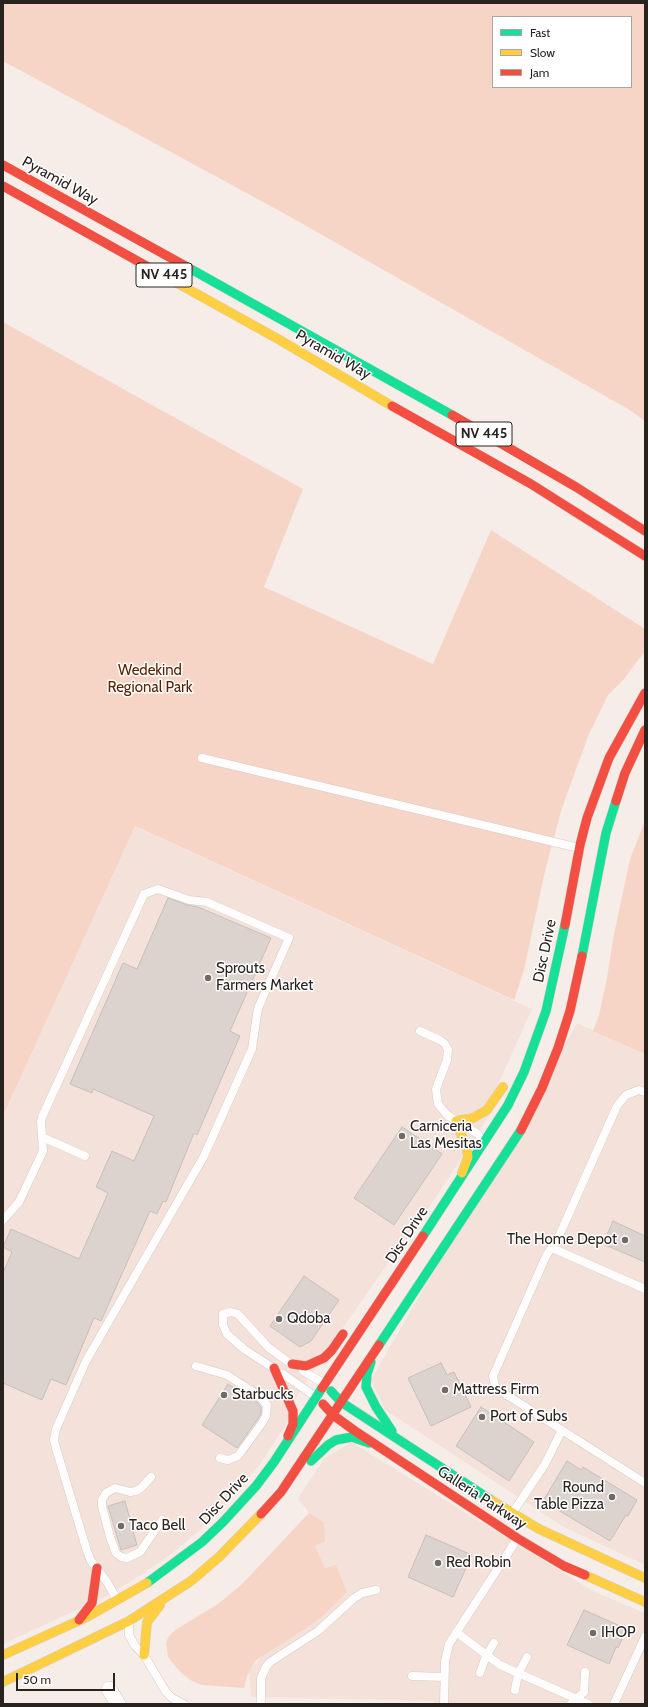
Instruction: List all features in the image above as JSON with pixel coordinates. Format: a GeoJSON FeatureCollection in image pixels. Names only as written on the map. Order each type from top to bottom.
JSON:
{"type":"FeatureCollection","features":[{"type":"Feature","properties":{"kind":"main road","name":"Pyramid Way"},"geometry":{"type":"LineString","coordinates":[[3,165],[392,381],[536,463],[645,531]]}},
{"type":"Feature","properties":{"kind":"main road","name":"Pyramid Way"},"geometry":{"type":"LineString","coordinates":[[3,186],[278,339],[395,408],[531,484],[645,556]]}},
{"type":"Feature","properties":{"kind":"main road"},"geometry":{"type":"LineString","coordinates":[[531,484],[540,502]]}},
{"type":"Feature","properties":{"kind":"main road","name":"Disc Drive"},"geometry":{"type":"LineString","coordinates":[[3,1655],[116,1602],[154,1579],[202,1542],[218,1527],[256,1486],[281,1451],[484,1143],[508,1105],[524,1072],[546,1011],[579,848],[592,804],[609,758],[645,693]]}},
{"type":"Feature","properties":{"kind":"main road"},"geometry":{"type":"LineString","coordinates":[[281,1492],[522,1128],[551,1068],[570,1011],[577,984],[606,833],[625,773],[645,730]]}},
{"type":"Feature","properties":{"kind":"main road"},"geometry":{"type":"LineString","coordinates":[[579,848],[587,866]]}},
{"type":"Feature","properties":{"kind":"main road"},"geometry":{"type":"LineString","coordinates":[[570,1011],[570,973],[572,957]]}},
{"type":"Feature","properties":{"kind":"main road"},"geometry":{"type":"LineString","coordinates":[[520,1056],[553,981]]}},
{"type":"Feature","properties":{"kind":"main road"},"geometry":{"type":"LineString","coordinates":[[456,1185],[466,1165],[468,1157],[467,1150],[456,1121],[473,1118],[487,1110],[506,1082]]}},
{"type":"Feature","properties":{"kind":"main road"},"geometry":{"type":"LineString","coordinates":[[484,1143],[487,1154]]}},
{"type":"Feature","properties":{"kind":"main road"},"geometry":{"type":"LineString","coordinates":[[429,1269],[445,1228]]}},
{"type":"Feature","properties":{"kind":"main road"},"geometry":{"type":"LineString","coordinates":[[368,1302],[400,1271]]}},
{"type":"Feature","properties":{"kind":"main road"},"geometry":{"type":"LineString","coordinates":[[292,1364],[306,1366],[324,1358],[332,1350],[349,1325]]}},
{"type":"Feature","properties":{"kind":"main road"},"geometry":{"type":"LineString","coordinates":[[376,1350],[367,1374],[366,1387],[376,1407],[398,1440]]}},
{"type":"Feature","properties":{"kind":"main road"},"geometry":{"type":"LineString","coordinates":[[274,1368],[293,1411],[293,1424],[281,1451]]}},
{"type":"Feature","properties":{"kind":"main road","name":"Galleria Parkway"},"geometry":{"type":"LineString","coordinates":[[325,1384],[341,1402],[512,1514],[539,1529],[645,1578]]}},
{"type":"Feature","properties":{"kind":"main road","name":"Galleria Parkway"},"geometry":{"type":"LineString","coordinates":[[316,1398],[333,1415],[517,1538],[564,1566],[645,1602]]}},
{"type":"Feature","properties":{"kind":"main road"},"geometry":{"type":"LineString","coordinates":[[5,1681],[129,1621],[167,1598],[191,1581],[251,1525],[321,1451],[336,1440],[352,1437],[360,1439],[390,1454]]}},
{"type":"Feature","properties":{"kind":"main road"},"geometry":{"type":"LineString","coordinates":[[196,1558],[218,1527]]}},
{"type":"Feature","properties":{"kind":"main road"},"geometry":{"type":"LineString","coordinates":[[78,1621],[92,1603],[97,1568]]}},
{"type":"Feature","properties":{"kind":"main road"},"geometry":{"type":"LineString","coordinates":[[144,1655],[147,1622],[155,1610],[167,1598]]}},
{"type":"Feature","properties":{"kind":"main road"},"geometry":{"type":"LineString","coordinates":[[107,1616],[116,1602]]}},
{"type":"Feature","properties":{"kind":"main road"},"geometry":{"type":"LineString","coordinates":[[129,1621],[137,1605]]}},
{"type":"Feature","properties":{"kind":"main road"},"geometry":{"type":"LineString","coordinates":[[5,1681],[29,1659]]}},
{"type":"Feature","properties":{"kind":"street"},"geometry":{"type":"LineString","coordinates":[[109,1689],[118,1704]]}},
{"type":"Feature","properties":{"kind":"lane"},"geometry":{"type":"LineString","coordinates":[[202,758],[579,848]]}},
{"type":"Feature","properties":{"kind":"lane"},"geometry":{"type":"LineString","coordinates":[[3,1220],[19,1202],[43,1151],[42,1117],[144,894],[158,889],[189,900],[207,902],[289,938],[259,1006],[252,1049],[204,1156],[86,1361],[56,1429],[54,1440],[56,1448],[87,1551],[91,1561],[108,1582],[116,1602]]}},
{"type":"Feature","properties":{"kind":"lane"},"geometry":{"type":"LineString","coordinates":[[420,1031],[440,1040],[445,1044],[448,1050],[447,1060],[436,1089],[436,1098],[442,1110],[456,1121],[478,1134],[484,1143]]}},
{"type":"Feature","properties":{"kind":"lane"},"geometry":{"type":"LineString","coordinates":[[645,1092],[639,1090],[626,1095],[617,1106],[559,1236],[546,1256],[492,1376],[495,1386],[499,1390],[645,1483]]}},
{"type":"Feature","properties":{"kind":"lane"},"geometry":{"type":"LineString","coordinates":[[42,1137],[85,1156]]}},
{"type":"Feature","properties":{"kind":"lane"},"geometry":{"type":"LineString","coordinates":[[552,1248],[645,1290]]}},
{"type":"Feature","properties":{"kind":"lane"},"geometry":{"type":"LineString","coordinates":[[316,1398],[244,1349],[227,1334],[223,1325],[223,1314],[231,1312],[238,1314],[268,1347],[325,1384]]}},
{"type":"Feature","properties":{"kind":"lane"},"geometry":{"type":"LineString","coordinates":[[196,1366],[227,1375],[258,1395],[266,1405],[266,1416],[238,1456],[228,1460],[220,1458]]}},
{"type":"Feature","properties":{"kind":"lane"},"geometry":{"type":"LineString","coordinates":[[512,1514],[545,1464],[562,1430]]}},
{"type":"Feature","properties":{"kind":"lane"},"geometry":{"type":"LineString","coordinates":[[151,1477],[142,1488],[136,1491],[130,1492],[115,1488],[106,1493],[102,1500],[102,1506],[110,1537],[116,1553],[121,1557],[127,1558],[140,1552],[162,1520]]}},
{"type":"Feature","properties":{"kind":"lane"},"geometry":{"type":"LineString","coordinates":[[444,1704],[446,1652],[456,1632],[517,1538]]}},
{"type":"Feature","properties":{"kind":"lane"},"geometry":{"type":"LineString","coordinates":[[261,1704],[261,1678],[270,1662],[318,1631],[353,1598],[362,1593],[376,1590]]}},
{"type":"Feature","properties":{"kind":"lane"},"geometry":{"type":"LineString","coordinates":[[129,1621],[129,1634],[135,1646],[144,1655],[166,1692],[172,1698],[184,1704]]}},
{"type":"Feature","properties":{"kind":"lane"},"geometry":{"type":"LineString","coordinates":[[456,1632],[486,1656],[500,1665],[573,1701],[588,1704]]}},
{"type":"Feature","properties":{"kind":"lane"},"geometry":{"type":"LineString","coordinates":[[614,1704],[645,1637]]}},
{"type":"Feature","properties":{"kind":"lane"},"geometry":{"type":"LineString","coordinates":[[480,1673],[486,1656],[494,1643]]}},
{"type":"Feature","properties":{"kind":"lane"},"geometry":{"type":"LineString","coordinates":[[514,1690],[518,1674],[527,1657]]}},
{"type":"Feature","properties":{"kind":"lane"},"geometry":{"type":"LineString","coordinates":[[573,1701],[584,1692],[585,1672]]}},
{"type":"Feature","properties":{"kind":"lane"},"geometry":{"type":"LineString","coordinates":[[412,1676],[444,1677]]}},
{"type":"Feature","properties":{"kind":"shaded area"},"geometry":{"type":"Polygon","coordinates":[[[134,826],[532,1009],[493,1096],[489,1116],[413,1232],[384,1269],[328,1349],[288,1410],[288,1421],[261,1463],[222,1509],[174,1552],[141,1575],[105,1597],[3,1644],[3,1116],[134,826]]]}},
{"type":"Feature","properties":{"kind":"shaded area"},"geometry":{"type":"Polygon","coordinates":[[[577,1023],[645,1054],[645,1565],[564,1527],[385,1410],[371,1380],[577,1023]]]}},
{"type":"Feature","properties":{"kind":"shaded area"},"geometry":{"type":"Polygon","coordinates":[[[351,1442],[593,1591],[645,1613],[645,1704],[435,1704],[434,1701],[251,1697],[249,1671],[264,1654],[310,1626],[335,1565],[325,1568],[315,1546],[324,1522],[309,1513],[298,1498],[324,1459],[351,1442]]]}},
{"type":"Feature","properties":{"kind":"green space"},"geometry":{"type":"Polygon","coordinates":[[[3,3],[645,3],[645,421],[628,409],[287,215],[3,61],[3,3]]]}},
{"type":"Feature","properties":{"kind":"green space","name":"Wedekind Regional Park"},"geometry":{"type":"Polygon","coordinates":[[[3,322],[303,489],[264,587],[433,664],[491,530],[645,629],[645,651],[624,679],[608,695],[589,734],[562,808],[545,871],[524,970],[514,1000],[135,826],[3,1116],[3,322]]]}},
{"type":"Feature","properties":{"kind":"green space"},"geometry":{"type":"Polygon","coordinates":[[[645,821],[645,1054],[593,1031],[599,1015],[607,978],[613,939],[630,859],[645,821]]]}},
{"type":"Feature","properties":{"kind":"green space"},"geometry":{"type":"Polygon","coordinates":[[[309,1513],[324,1522],[325,1541],[315,1546],[325,1568],[336,1565],[347,1592],[325,1614],[310,1626],[256,1660],[247,1676],[244,1688],[202,1685],[192,1681],[181,1673],[168,1657],[166,1642],[169,1636],[175,1630],[218,1604],[242,1584],[309,1513]]]}},
{"type":"Feature","properties":{"kind":"building"},"geometry":{"type":"Polygon","coordinates":[[[168,898],[187,905],[198,907],[271,938],[230,1031],[240,1036],[197,1135],[194,1133],[166,1202],[163,1201],[157,1214],[150,1211],[101,1321],[94,1318],[66,1385],[51,1379],[42,1400],[3,1383],[3,1273],[12,1252],[3,1247],[11,1229],[79,1259],[108,1193],[96,1187],[112,1151],[134,1161],[154,1116],[93,1089],[92,1093],[70,1084],[123,963],[137,969],[168,898]]]}},
{"type":"Feature","properties":{"kind":"building"},"geometry":{"type":"Polygon","coordinates":[[[402,1127],[442,1154],[394,1225],[354,1198],[402,1127]]]}},
{"type":"Feature","properties":{"kind":"building","name":"The Home Depot"},"geometry":{"type":"Polygon","coordinates":[[[613,1221],[645,1236],[645,1262],[603,1244],[613,1221]]]}},
{"type":"Feature","properties":{"kind":"building"},"geometry":{"type":"Polygon","coordinates":[[[304,1276],[339,1300],[311,1341],[300,1347],[270,1326],[304,1276]]]}},
{"type":"Feature","properties":{"kind":"building"},"geometry":{"type":"Polygon","coordinates":[[[441,1363],[447,1375],[454,1372],[471,1407],[431,1426],[408,1378],[441,1363]]]}},
{"type":"Feature","properties":{"kind":"building"},"geometry":{"type":"Polygon","coordinates":[[[228,1384],[257,1402],[261,1407],[261,1414],[237,1448],[202,1425],[228,1384]]]}},
{"type":"Feature","properties":{"kind":"building"},"geometry":{"type":"Polygon","coordinates":[[[481,1407],[534,1442],[509,1481],[456,1446],[481,1407]]]}},
{"type":"Feature","properties":{"kind":"building"},"geometry":{"type":"Polygon","coordinates":[[[567,1461],[581,1470],[583,1467],[637,1500],[628,1516],[626,1515],[610,1541],[543,1501],[567,1461]]]}},
{"type":"Feature","properties":{"kind":"building","name":"Taco Bell"},"geometry":{"type":"Polygon","coordinates":[[[125,1501],[137,1545],[121,1550],[108,1506],[125,1501]]]}},
{"type":"Feature","properties":{"kind":"building"},"geometry":{"type":"Polygon","coordinates":[[[426,1535],[472,1555],[453,1597],[408,1577],[426,1535]]]}},
{"type":"Feature","properties":{"kind":"building"},"geometry":{"type":"Polygon","coordinates":[[[584,1610],[627,1629],[618,1648],[616,1647],[609,1664],[567,1645],[584,1610]]]}},
{"type":"Feature","properties":{"kind":"traffic: fast"},"geometry":{"type":"LineString","coordinates":[[189,268],[452,415]]}},
{"type":"Feature","properties":{"kind":"traffic: fast"},"geometry":{"type":"LineString","coordinates":[[582,956],[606,833],[616,801]]}},
{"type":"Feature","properties":{"kind":"traffic: fast"},"geometry":{"type":"LineString","coordinates":[[423,1236],[508,1105],[524,1072],[546,1011],[565,925]]}},
{"type":"Feature","properties":{"kind":"traffic: fast"},"geometry":{"type":"LineString","coordinates":[[379,1345],[521,1130]]}},
{"type":"Feature","properties":{"kind":"traffic: fast"},"geometry":{"type":"LineString","coordinates":[[371,1362],[367,1374],[366,1387],[376,1407],[392,1431]]}},
{"type":"Feature","properties":{"kind":"traffic: fast"},"geometry":{"type":"LineString","coordinates":[[147,1583],[202,1542],[223,1522],[256,1486],[274,1462],[322,1388]]}},
{"type":"Feature","properties":{"kind":"traffic: fast"},"geometry":{"type":"LineString","coordinates":[[331,1391],[341,1402],[491,1500]]}},
{"type":"Feature","properties":{"kind":"traffic: fast"},"geometry":{"type":"LineString","coordinates":[[311,1461],[328,1445],[336,1440],[352,1437],[369,1443]]}},
{"type":"Feature","properties":{"kind":"traffic: slow"},"geometry":{"type":"LineString","coordinates":[[168,278],[278,339],[392,406]]}},
{"type":"Feature","properties":{"kind":"traffic: slow"},"geometry":{"type":"LineString","coordinates":[[462,1173],[468,1157],[467,1150],[456,1121],[473,1118],[487,1110],[503,1087]]}},
{"type":"Feature","properties":{"kind":"traffic: slow"},"geometry":{"type":"LineString","coordinates":[[491,1500],[539,1529],[645,1578]]}},
{"type":"Feature","properties":{"kind":"traffic: slow"},"geometry":{"type":"LineString","coordinates":[[3,1682],[129,1621],[191,1581],[219,1557],[261,1514]]}},
{"type":"Feature","properties":{"kind":"traffic: slow"},"geometry":{"type":"LineString","coordinates":[[585,1575],[645,1602]]}},
{"type":"Feature","properties":{"kind":"traffic: slow"},"geometry":{"type":"LineString","coordinates":[[3,1655],[87,1617],[147,1583]]}},
{"type":"Feature","properties":{"kind":"traffic: slow"},"geometry":{"type":"LineString","coordinates":[[144,1655],[147,1622],[160,1605]]}},
{"type":"Feature","properties":{"kind":"traffic: jam"},"geometry":{"type":"LineString","coordinates":[[3,165],[189,268]]}},
{"type":"Feature","properties":{"kind":"traffic: jam"},"geometry":{"type":"LineString","coordinates":[[3,186],[168,278]]}},
{"type":"Feature","properties":{"kind":"traffic: jam"},"geometry":{"type":"LineString","coordinates":[[392,406],[531,484],[645,556]]}},
{"type":"Feature","properties":{"kind":"traffic: jam"},"geometry":{"type":"LineString","coordinates":[[452,415],[576,487],[645,531]]}},
{"type":"Feature","properties":{"kind":"traffic: jam"},"geometry":{"type":"LineString","coordinates":[[565,925],[580,845],[587,818],[609,758],[645,693]]}},
{"type":"Feature","properties":{"kind":"traffic: jam"},"geometry":{"type":"LineString","coordinates":[[616,801],[625,773],[645,730]]}},
{"type":"Feature","properties":{"kind":"traffic: jam"},"geometry":{"type":"LineString","coordinates":[[521,1130],[542,1088],[558,1048],[570,1011],[582,956]]}},
{"type":"Feature","properties":{"kind":"traffic: jam"},"geometry":{"type":"LineString","coordinates":[[322,1388],[423,1236]]}},
{"type":"Feature","properties":{"kind":"traffic: jam"},"geometry":{"type":"LineString","coordinates":[[292,1364],[306,1366],[324,1358],[332,1350],[343,1334]]}},
{"type":"Feature","properties":{"kind":"traffic: jam"},"geometry":{"type":"LineString","coordinates":[[261,1514],[281,1492],[379,1345]]}},
{"type":"Feature","properties":{"kind":"traffic: jam"},"geometry":{"type":"LineString","coordinates":[[274,1368],[293,1411],[293,1424],[288,1436]]}},
{"type":"Feature","properties":{"kind":"traffic: jam"},"geometry":{"type":"LineString","coordinates":[[323,1404],[333,1415],[355,1431],[517,1538],[564,1566],[585,1575]]}},
{"type":"Feature","properties":{"kind":"traffic: jam"},"geometry":{"type":"LineString","coordinates":[[79,1620],[92,1603],[97,1568]]}},
{"type":"Feature","properties":{"kind":"place","name":"Sprouts Farmers Market"},"geometry":{"type":"Point","coordinates":[208,978]}},
{"type":"Feature","properties":{"kind":"place","name":"Carniceria Las Mesitas"},"geometry":{"type":"Point","coordinates":[402,1136]}},
{"type":"Feature","properties":{"kind":"place","name":"The Home Depot"},"geometry":{"type":"Point","coordinates":[625,1240]}},
{"type":"Feature","properties":{"kind":"place","name":"Qdoba"},"geometry":{"type":"Point","coordinates":[279,1319]}},
{"type":"Feature","properties":{"kind":"place","name":"Mattress Firm"},"geometry":{"type":"Point","coordinates":[445,1390]}},
{"type":"Feature","properties":{"kind":"place","name":"Starbucks"},"geometry":{"type":"Point","coordinates":[224,1395]}},
{"type":"Feature","properties":{"kind":"place","name":"Port of Subs"},"geometry":{"type":"Point","coordinates":[482,1417]}},
{"type":"Feature","properties":{"kind":"place","name":"Round Table Pizza"},"geometry":{"type":"Point","coordinates":[612,1497]}},
{"type":"Feature","properties":{"kind":"place","name":"Taco Bell"},"geometry":{"type":"Point","coordinates":[121,1526]}},
{"type":"Feature","properties":{"kind":"place","name":"Red Robin"},"geometry":{"type":"Point","coordinates":[438,1563]}},
{"type":"Feature","properties":{"kind":"place","name":"IHOP"},"geometry":{"type":"Point","coordinates":[593,1633]}}]}
